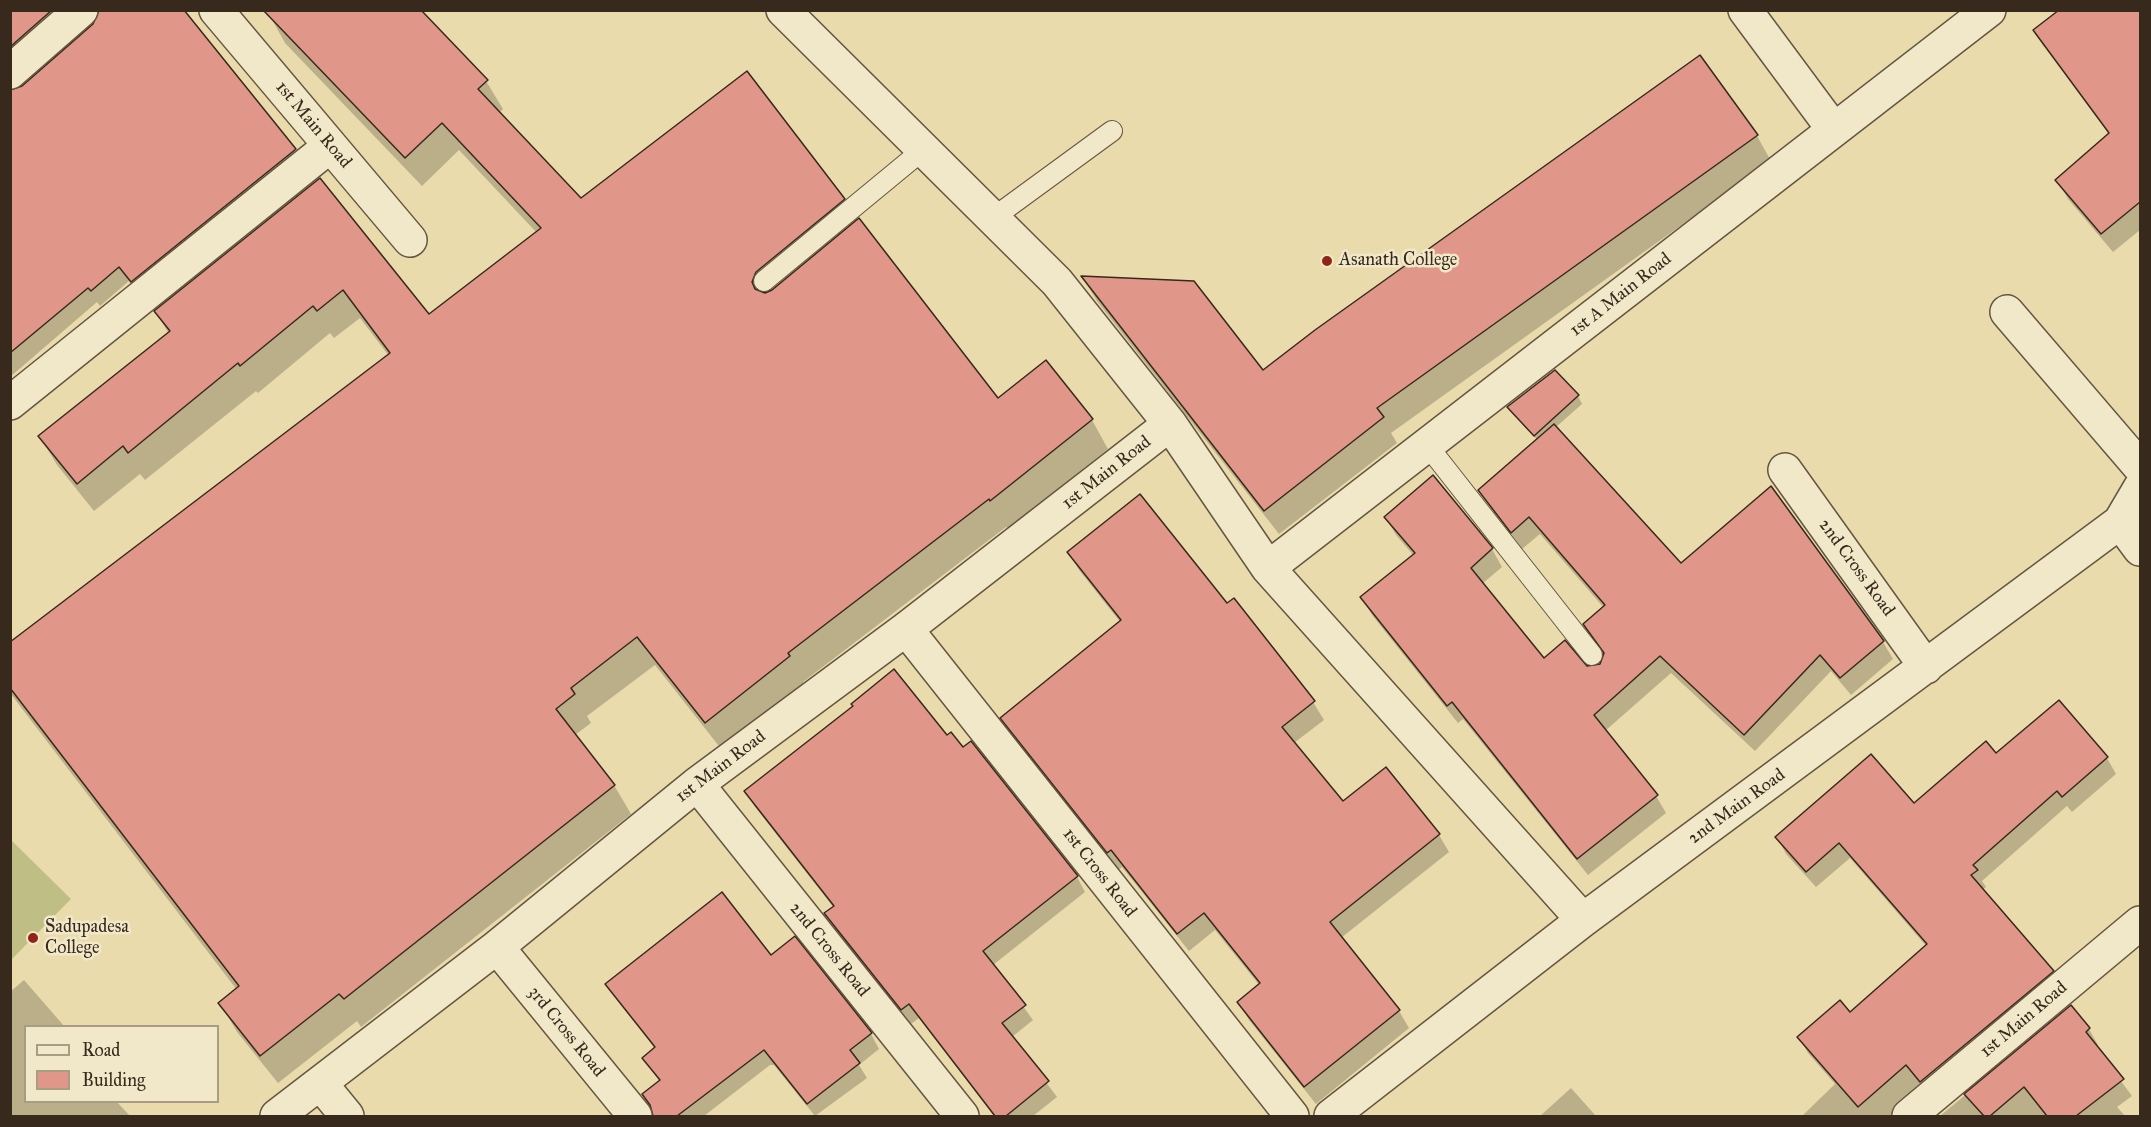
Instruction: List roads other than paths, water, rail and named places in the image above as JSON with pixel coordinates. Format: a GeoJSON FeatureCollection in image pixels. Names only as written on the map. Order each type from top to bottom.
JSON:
{"type":"FeatureCollection","features":[{"type":"Feature","properties":{"kind":"street"},"geometry":{"type":"LineString","coordinates":[[10,72],[81,10]]}},
{"type":"Feature","properties":{"kind":"street"},"geometry":{"type":"LineString","coordinates":[[783,10],[1058,282],[1170,424],[1268,568],[1583,920]]}},
{"type":"Feature","properties":{"kind":"street"},"geometry":{"type":"LineString","coordinates":[[1745,10],[1834,130]]}},
{"type":"Feature","properties":{"kind":"street","name":"1st Main Road"},"geometry":{"type":"LineString","coordinates":[[218,11],[410,240]]}},
{"type":"Feature","properties":{"kind":"street","name":"1st A Main Road"},"geometry":{"type":"LineString","coordinates":[[1268,568],[1981,16]]}},
{"type":"Feature","properties":{"kind":"street"},"geometry":{"type":"LineString","coordinates":[[10,403],[330,146]]}},
{"type":"Feature","properties":{"kind":"street"},"geometry":{"type":"LineString","coordinates":[[2007,312],[2140,467]]}},
{"type":"Feature","properties":{"kind":"street","name":"1st Main Road"},"geometry":{"type":"LineString","coordinates":[[277,1116],[496,947],[697,784],[906,628],[1170,424]]}},
{"type":"Feature","properties":{"kind":"street","name":"2nd Cross Road"},"geometry":{"type":"LineString","coordinates":[[1785,470],[1926,667]]}},
{"type":"Feature","properties":{"kind":"street"},"geometry":{"type":"LineString","coordinates":[[2140,488],[2120,522],[2140,549]]}},
{"type":"Feature","properties":{"kind":"street","name":"2nd Main Road"},"geometry":{"type":"LineString","coordinates":[[1331,1116],[1583,920],[2120,522]]}},
{"type":"Feature","properties":{"kind":"street","name":"1st Cross Road"},"geometry":{"type":"LineString","coordinates":[[906,628],[1292,1116]]}},
{"type":"Feature","properties":{"kind":"street","name":"2nd Cross Road"},"geometry":{"type":"LineString","coordinates":[[697,784],[962,1116]]}},
{"type":"Feature","properties":{"kind":"street","name":"1st Main Road"},"geometry":{"type":"LineString","coordinates":[[1928,1110],[2140,923]]}},
{"type":"Feature","properties":{"kind":"street","name":"3rd Cross Road"},"geometry":{"type":"LineString","coordinates":[[496,947],[635,1116]]}},
{"type":"Feature","properties":{"kind":"street"},"geometry":{"type":"LineString","coordinates":[[320,1083],[347,1116]]}},
{"type":"Feature","properties":{"kind":"lane"},"geometry":{"type":"LineString","coordinates":[[993,218],[1112,131]]}},
{"type":"Feature","properties":{"kind":"lane"},"geometry":{"type":"LineString","coordinates":[[764,281],[924,149]]}},
{"type":"Feature","properties":{"kind":"lane"},"geometry":{"type":"LineString","coordinates":[[1427,445],[1592,655]]}},
{"type":"Feature","properties":{"kind":"place","name":"Asanath College"},"geometry":{"type":"Point","coordinates":[1327,261]}},
{"type":"Feature","properties":{"kind":"place","name":"Sadupadesa College"},"geometry":{"type":"Point","coordinates":[33,938]}}]}
